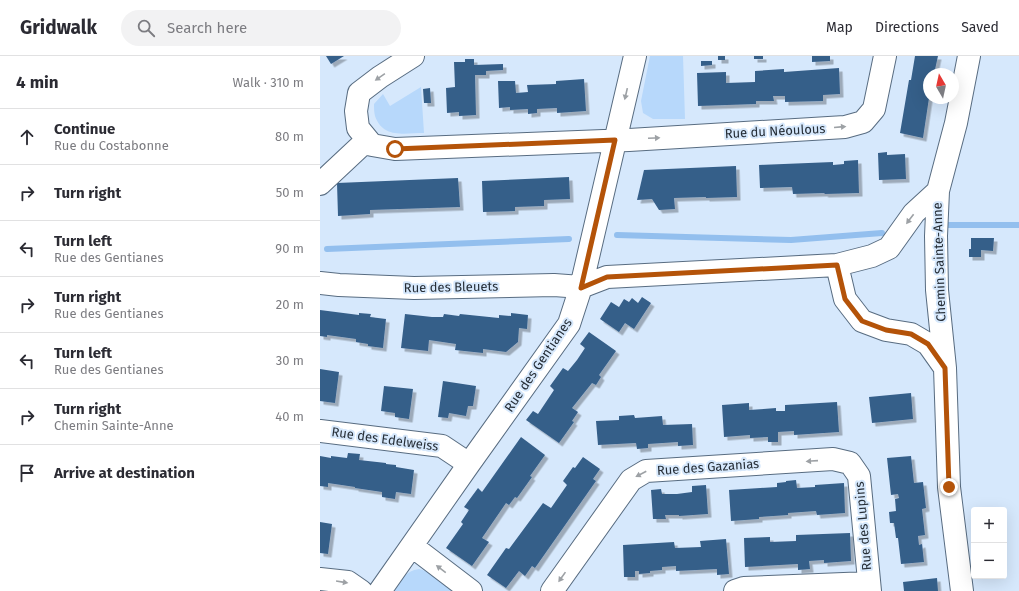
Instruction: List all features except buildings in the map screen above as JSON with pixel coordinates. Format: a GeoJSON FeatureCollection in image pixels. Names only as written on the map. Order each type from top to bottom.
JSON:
{"type":"FeatureCollection","features":[{"type":"Feature","properties":{"kind":"street"},"geometry":{"type":"LineString","coordinates":[[320,184],[367,140],[358,128],[356,111],[359,93],[380,77],[413,56]]}},
{"type":"Feature","properties":{"kind":"street","name":"Rue des Gentianes"},"geometry":{"type":"LineString","coordinates":[[380,591],[570,324],[581,288],[635,56]]}},
{"type":"Feature","properties":{"kind":"street","name":"Rue du Néoulous"},"geometry":{"type":"LineString","coordinates":[[367,140],[372,145],[395,149],[615,140],[845,127],[863,122],[874,109],[885,56]]}},
{"type":"Feature","properties":{"kind":"street","name":"Chemin Sainte-Anne"},"geometry":{"type":"LineString","coordinates":[[962,591],[949,487],[945,368],[937,290],[936,236],[938,191],[956,123],[969,56]]}},
{"type":"Feature","properties":{"kind":"street"},"geometry":{"type":"LineString","coordinates":[[581,288],[607,277],[837,265],[872,256],[889,248],[914,213],[938,191]]}},
{"type":"Feature","properties":{"kind":"street"},"geometry":{"type":"LineString","coordinates":[[837,265],[845,299],[862,321],[886,330],[911,334],[928,344],[945,368]]}},
{"type":"Feature","properties":{"kind":"street","name":"Rue des Bleuets"},"geometry":{"type":"LineString","coordinates":[[320,283],[414,288],[554,285],[581,288]]}},
{"type":"Feature","properties":{"kind":"street","name":"Rue des Edelweiss"},"geometry":{"type":"LineString","coordinates":[[320,431],[442,446],[469,464]]}},
{"type":"Feature","properties":{"kind":"street","name":"Rue des Gazanias"},"geometry":{"type":"LineString","coordinates":[[552,591],[631,480],[646,471],[833,460],[850,463]]}},
{"type":"Feature","properties":{"kind":"street","name":"Rue des Lupins"},"geometry":{"type":"LineString","coordinates":[[850,463],[859,476],[869,587]]}},
{"type":"Feature","properties":{"kind":"street"},"geometry":{"type":"LineString","coordinates":[[412,546],[471,591]]}},
{"type":"Feature","properties":{"kind":"street"},"geometry":{"type":"LineString","coordinates":[[320,579],[348,582],[361,591]]}},
{"type":"Feature","properties":{"kind":"street"},"geometry":{"type":"LineString","coordinates":[[735,591],[744,588],[869,587]]}},
{"type":"Feature","properties":{"kind":"shaded area"},"geometry":{"type":"Polygon","coordinates":[[[650,56],[683,56],[685,119],[653,119],[643,113],[641,101],[650,56]]]}},
{"type":"Feature","properties":{"kind":"shaded area"},"geometry":{"type":"Polygon","coordinates":[[[421,87],[424,133],[402,134],[383,128],[375,116],[374,104],[383,94],[390,106],[421,87]]]}},
{"type":"Feature","properties":{"kind":"shaded area"},"geometry":{"type":"Polygon","coordinates":[[[419,569],[433,575],[455,591],[394,591],[407,574],[419,569]]]}},
{"type":"Feature","properties":{"kind":"waterway"},"geometry":{"type":"LineString","coordinates":[[946,225],[1019,225]]}},
{"type":"Feature","properties":{"kind":"waterway"},"geometry":{"type":"LineString","coordinates":[[617,235],[791,240],[882,233]]}},
{"type":"Feature","properties":{"kind":"waterway"},"geometry":{"type":"LineString","coordinates":[[327,249],[569,239]]}},
{"type":"Feature","properties":{"kind":"route"},"geometry":{"type":"LineString","coordinates":[[395,149],[615,140],[581,288],[607,277],[837,265],[845,299],[862,321],[886,330],[911,334],[928,344],[945,368],[949,487]]}}]}
